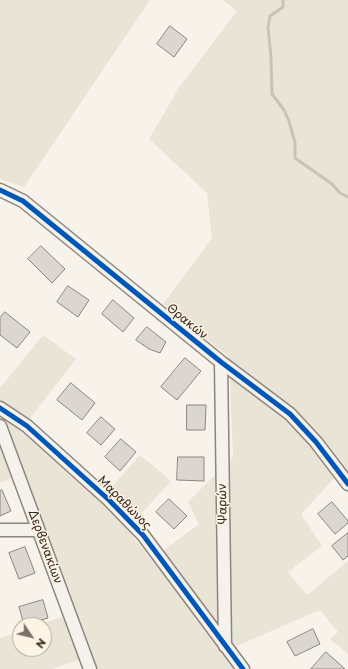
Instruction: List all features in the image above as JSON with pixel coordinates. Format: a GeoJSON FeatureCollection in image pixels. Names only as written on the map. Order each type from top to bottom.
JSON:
{"type":"FeatureCollection","features":[{"type":"Feature","properties":{"kind":"street","name":"Θρακών"},"geometry":{"type":"LineString","coordinates":[[0,190],[23,201],[221,362],[290,414],[316,442],[348,484]]}},
{"type":"Feature","properties":{"kind":"street","name":"Ψαρών"},"geometry":{"type":"LineString","coordinates":[[221,362],[224,646]]}},
{"type":"Feature","properties":{"kind":"street","name":"Μαραθώνος"},"geometry":{"type":"LineString","coordinates":[[0,408],[27,426],[126,517],[143,535],[224,646],[243,669]]}},
{"type":"Feature","properties":{"kind":"street","name":"Δερβενακίων"},"geometry":{"type":"LineString","coordinates":[[0,426],[90,669]]}},
{"type":"Feature","properties":{"kind":"street"},"geometry":{"type":"LineString","coordinates":[[0,530],[38,530]]}},
{"type":"Feature","properties":{"kind":"shaded area"},"geometry":{"type":"Polygon","coordinates":[[[0,0],[150,0],[24,187],[0,179],[0,0]]]}},
{"type":"Feature","properties":{"kind":"shaded area"},"geometry":{"type":"Polygon","coordinates":[[[222,0],[348,0],[348,471],[345,467],[301,514],[322,546],[288,572],[307,595],[348,561],[348,654],[330,639],[338,632],[320,610],[239,645],[226,658],[235,669],[98,669],[91,656],[52,669],[0,669],[0,638],[12,634],[12,657],[52,657],[52,621],[74,613],[23,472],[0,483],[0,388],[43,335],[76,359],[21,430],[101,499],[140,455],[171,481],[127,529],[151,560],[199,524],[188,502],[233,457],[229,357],[163,304],[212,238],[207,193],[149,139],[180,86],[237,11],[222,0]]]}},
{"type":"Feature","properties":{"kind":"building"},"geometry":{"type":"Polygon","coordinates":[[[170,26],[187,39],[174,57],[157,44],[170,26]]]}},
{"type":"Feature","properties":{"kind":"building"},"geometry":{"type":"Polygon","coordinates":[[[41,246],[65,269],[52,283],[28,259],[41,246]]]}},
{"type":"Feature","properties":{"kind":"building"},"geometry":{"type":"Polygon","coordinates":[[[68,286],[89,300],[78,317],[57,302],[68,286]]]}},
{"type":"Feature","properties":{"kind":"building"},"geometry":{"type":"Polygon","coordinates":[[[113,300],[134,318],[123,332],[102,314],[113,300]]]}},
{"type":"Feature","properties":{"kind":"building"},"geometry":{"type":"Polygon","coordinates":[[[5,312],[30,332],[17,348],[0,335],[0,318],[5,312]]]}},
{"type":"Feature","properties":{"kind":"building"},"geometry":{"type":"Polygon","coordinates":[[[147,327],[166,342],[160,353],[149,349],[136,340],[147,327]]]}},
{"type":"Feature","properties":{"kind":"building"},"geometry":{"type":"Polygon","coordinates":[[[185,358],[201,371],[177,400],[161,387],[185,358]]]}},
{"type":"Feature","properties":{"kind":"building"},"geometry":{"type":"Polygon","coordinates":[[[71,383],[95,403],[82,420],[57,400],[71,383]]]}},
{"type":"Feature","properties":{"kind":"building"},"geometry":{"type":"Polygon","coordinates":[[[187,405],[206,405],[205,430],[187,430],[187,405]]]}},
{"type":"Feature","properties":{"kind":"building"},"geometry":{"type":"Polygon","coordinates":[[[101,417],[115,429],[101,445],[87,433],[101,417]]]}},
{"type":"Feature","properties":{"kind":"building"},"geometry":{"type":"Polygon","coordinates":[[[121,439],[136,452],[120,471],[105,457],[121,439]]]}},
{"type":"Feature","properties":{"kind":"building"},"geometry":{"type":"Polygon","coordinates":[[[178,457],[204,457],[204,481],[177,480],[178,457]]]}},
{"type":"Feature","properties":{"kind":"building"},"geometry":{"type":"Polygon","coordinates":[[[2,490],[11,511],[0,516],[0,491],[2,490]]]}},
{"type":"Feature","properties":{"kind":"building"},"geometry":{"type":"Polygon","coordinates":[[[169,499],[187,516],[174,529],[156,512],[169,499]]]}},
{"type":"Feature","properties":{"kind":"building"},"geometry":{"type":"Polygon","coordinates":[[[332,502],[348,521],[348,523],[335,534],[318,514],[332,502]]]}},
{"type":"Feature","properties":{"kind":"building"},"geometry":{"type":"Polygon","coordinates":[[[348,533],[348,556],[343,560],[332,546],[348,533]]]}},
{"type":"Feature","properties":{"kind":"building"},"geometry":{"type":"Polygon","coordinates":[[[25,547],[35,573],[19,579],[9,553],[25,547]]]}},
{"type":"Feature","properties":{"kind":"building"},"geometry":{"type":"Polygon","coordinates":[[[43,600],[48,617],[22,617],[19,607],[43,600]]]}},
{"type":"Feature","properties":{"kind":"building"},"geometry":{"type":"Polygon","coordinates":[[[313,629],[320,644],[295,656],[287,642],[313,629]]]}},
{"type":"Feature","properties":{"kind":"building"},"geometry":{"type":"Polygon","coordinates":[[[326,652],[345,669],[311,669],[326,652]]]}},
{"type":"Feature","properties":{"kind":"waterway"},"geometry":{"type":"LineString","coordinates":[[283,0],[283,7],[270,16],[268,27],[271,57],[272,94],[284,110],[289,121],[295,143],[295,158],[332,184],[340,193],[348,197]]}},
{"type":"Feature","properties":{"kind":"cycle path"},"geometry":{"type":"LineString","coordinates":[[0,190],[23,201],[221,362],[290,414],[316,442],[348,484]]}},
{"type":"Feature","properties":{"kind":"cycle path"},"geometry":{"type":"LineString","coordinates":[[0,408],[27,426],[109,500],[143,535],[243,669]]}}]}
